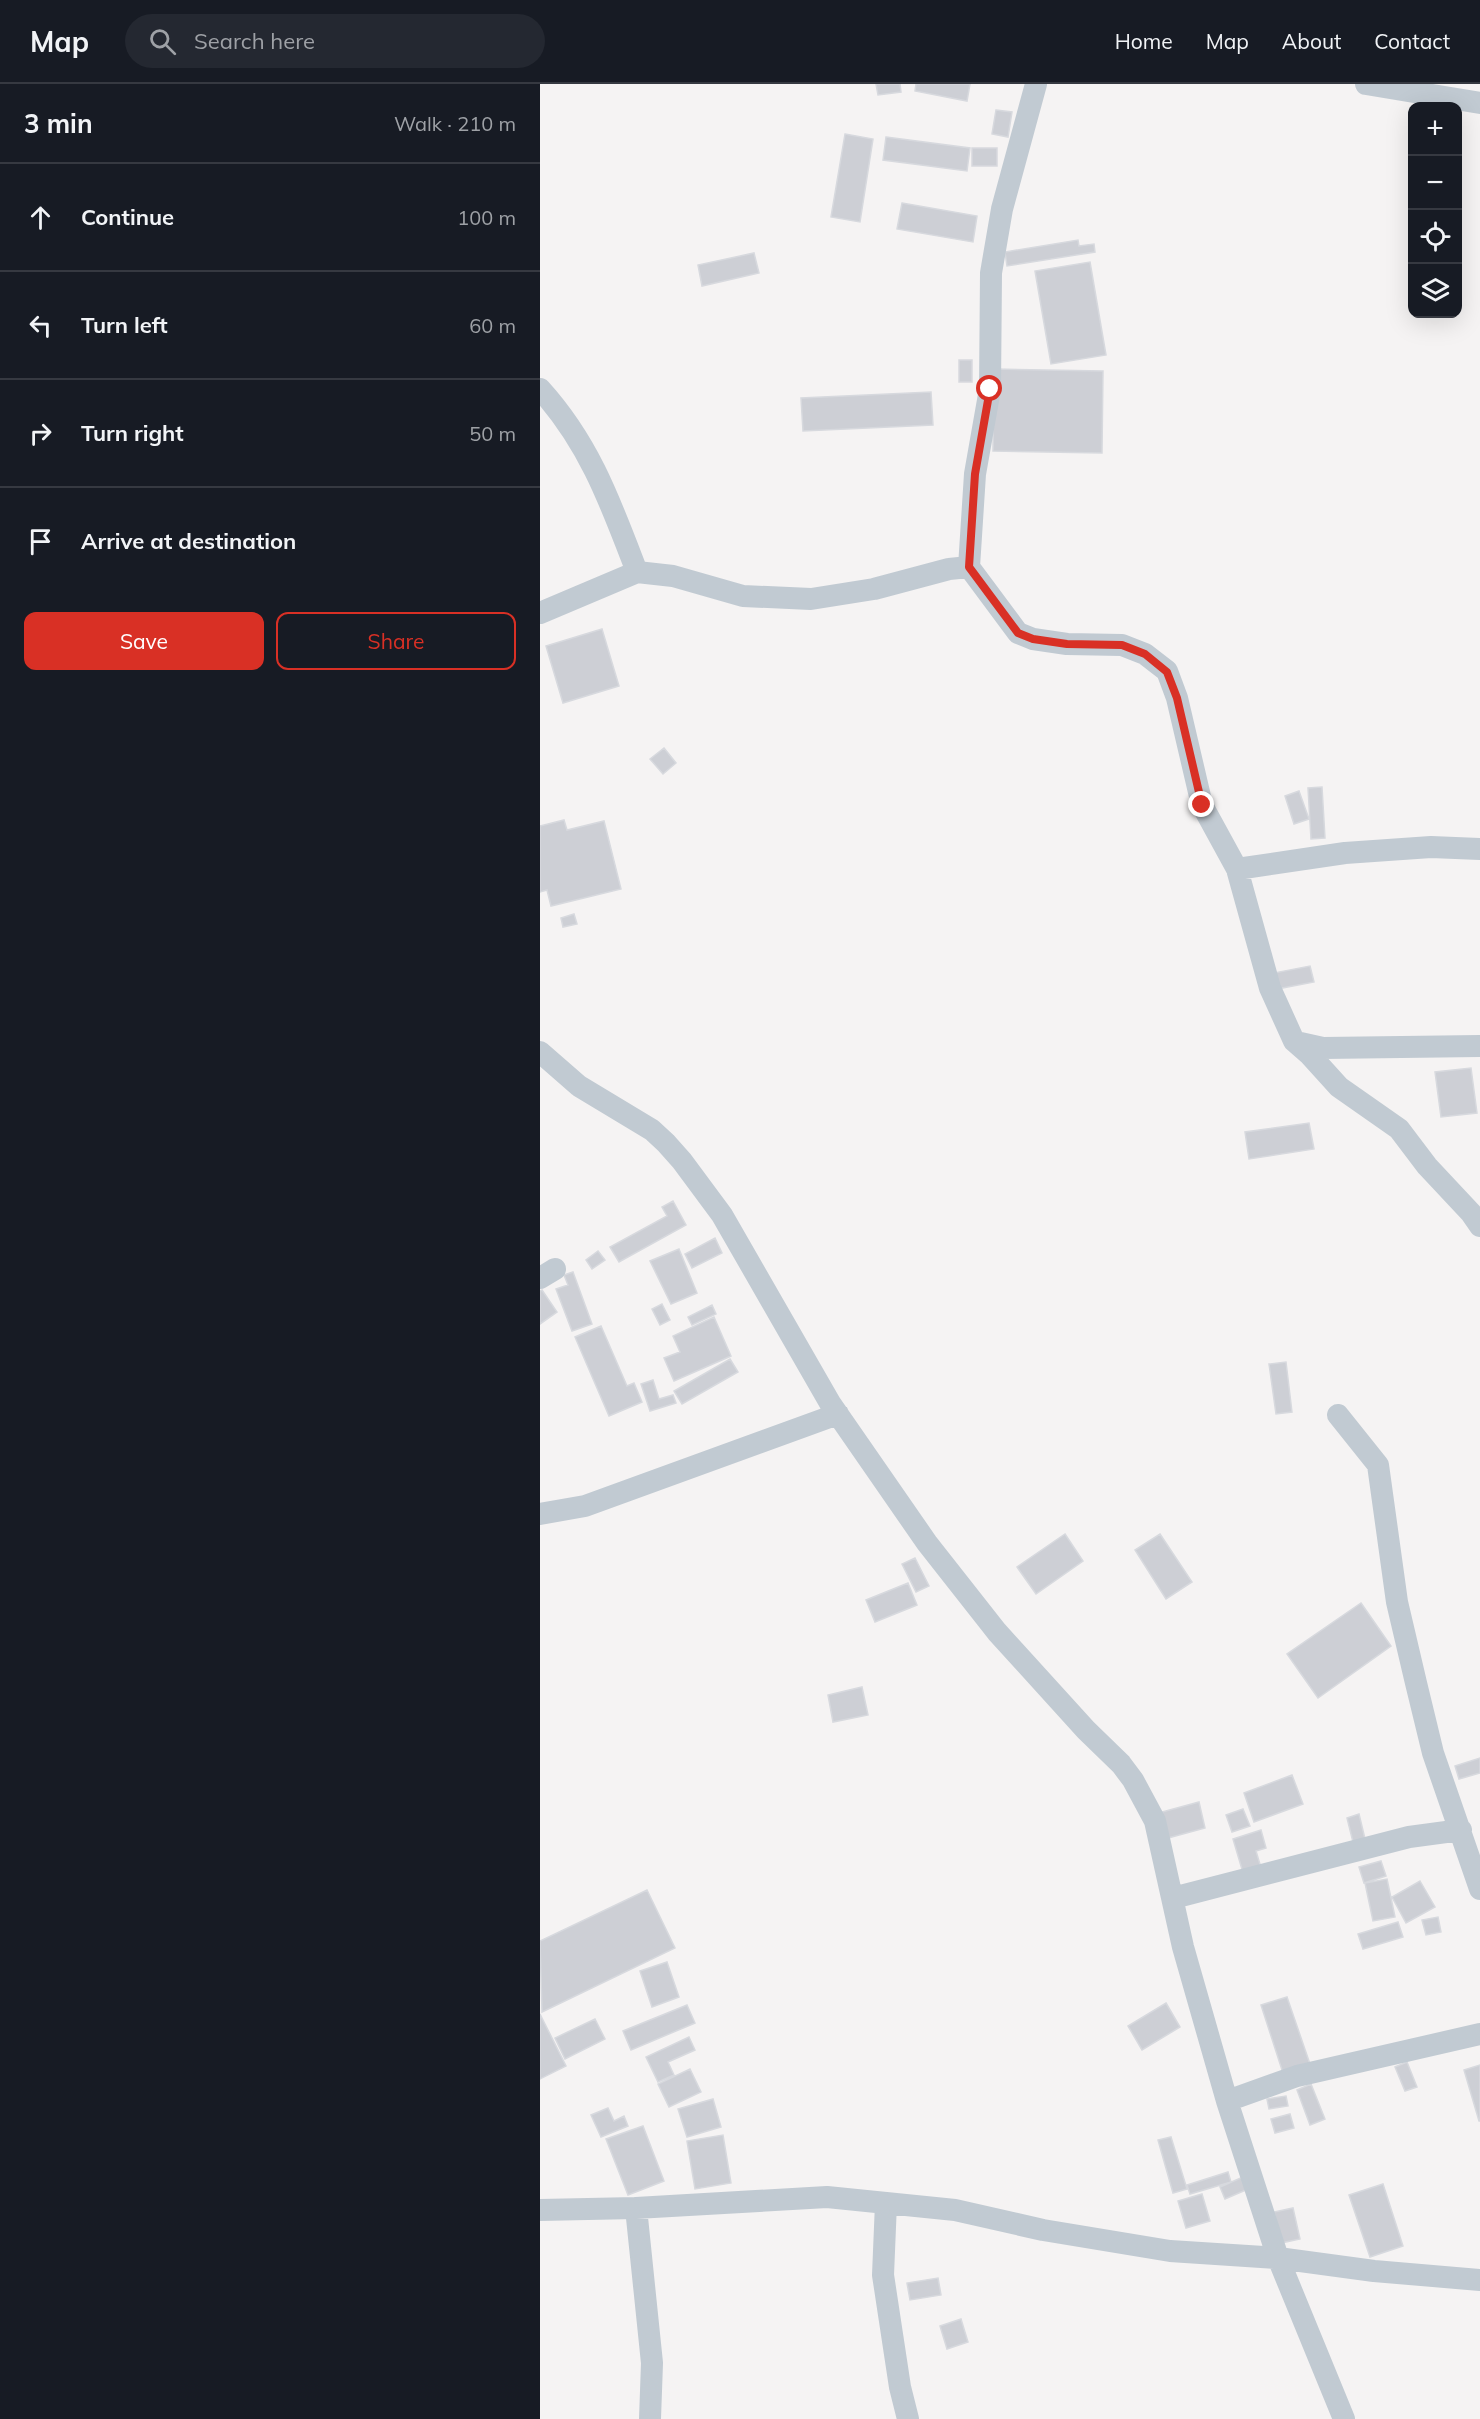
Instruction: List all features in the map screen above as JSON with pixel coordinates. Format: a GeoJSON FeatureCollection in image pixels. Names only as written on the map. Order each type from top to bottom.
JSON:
{"type":"FeatureCollection","features":[{"type":"Feature","properties":{"kind":"street"},"geometry":{"type":"LineString","coordinates":[[1036,84],[1002,209],[991,273],[990,389],[975,474],[969,567],[1018,633],[1033,639],[1067,644],[1122,645],[1145,654],[1167,672],[1177,698],[1202,805],[1237,869],[1270,988],[1294,1041],[1310,1055],[1339,1088],[1399,1129],[1426,1166],[1471,1213],[1480,1226]]}},
{"type":"Feature","properties":{"kind":"street"},"geometry":{"type":"LineString","coordinates":[[1366,84],[1480,103]]}},
{"type":"Feature","properties":{"kind":"street"},"geometry":{"type":"LineString","coordinates":[[540,389],[562,413],[587,453],[614,512],[637,572]]}},
{"type":"Feature","properties":{"kind":"street"},"geometry":{"type":"LineString","coordinates":[[540,613],[637,572],[673,576],[742,596],[811,599],[874,590],[949,569],[969,567]]}},
{"type":"Feature","properties":{"kind":"street"},"geometry":{"type":"LineString","coordinates":[[1237,869],[1346,853],[1431,847],[1480,849]]}},
{"type":"Feature","properties":{"kind":"street"},"geometry":{"type":"LineString","coordinates":[[1294,1041],[1323,1048],[1480,1046]]}},
{"type":"Feature","properties":{"kind":"street"},"geometry":{"type":"LineString","coordinates":[[540,1052],[579,1086],[652,1130],[682,1161],[722,1215],[838,1414],[927,1543],[972,1602],[1086,1730],[1121,1764],[1133,1780],[1155,1821],[1183,1947],[1227,2101],[1278,2258],[1344,2419]]}},
{"type":"Feature","properties":{"kind":"street"},"geometry":{"type":"LineString","coordinates":[[540,1514],[585,1506],[838,1414]]}},
{"type":"Feature","properties":{"kind":"street"},"geometry":{"type":"LineString","coordinates":[[1338,1414],[1377,1465],[1397,1602],[1433,1753],[1480,1889]]}},
{"type":"Feature","properties":{"kind":"street"},"geometry":{"type":"LineString","coordinates":[[1173,1898],[1409,1837],[1461,1830]]}},
{"type":"Feature","properties":{"kind":"street"},"geometry":{"type":"LineString","coordinates":[[1227,2101],[1297,2076],[1480,2034]]}},
{"type":"Feature","properties":{"kind":"street"},"geometry":{"type":"LineString","coordinates":[[540,2210],[636,2208],[827,2197],[955,2210],[1043,2230],[1170,2251],[1278,2258],[1374,2271],[1480,2280]]}},
{"type":"Feature","properties":{"kind":"street"},"geometry":{"type":"LineString","coordinates":[[886,2203],[883,2276],[900,2387],[908,2419]]}},
{"type":"Feature","properties":{"kind":"street"},"geometry":{"type":"LineString","coordinates":[[636,2208],[652,2363],[650,2419]]}},
{"type":"Feature","properties":{"kind":"building"},"geometry":{"type":"Polygon","coordinates":[[[876,84],[900,84],[901,92],[878,95],[876,84]]]}},
{"type":"Feature","properties":{"kind":"building"},"geometry":{"type":"Polygon","coordinates":[[[916,84],[970,84],[967,101],[915,91],[916,84]]]}},
{"type":"Feature","properties":{"kind":"building"},"geometry":{"type":"Polygon","coordinates":[[[996,110],[1012,112],[1008,137],[992,134],[996,110]]]}},
{"type":"Feature","properties":{"kind":"building"},"geometry":{"type":"Polygon","coordinates":[[[845,134],[873,139],[860,222],[831,217],[845,134]]]}},
{"type":"Feature","properties":{"kind":"building"},"geometry":{"type":"Polygon","coordinates":[[[886,137],[970,148],[967,171],[883,160],[886,137]]]}},
{"type":"Feature","properties":{"kind":"building"},"geometry":{"type":"Polygon","coordinates":[[[972,148],[997,148],[997,166],[972,166],[972,148]]]}},
{"type":"Feature","properties":{"kind":"building"},"geometry":{"type":"Polygon","coordinates":[[[902,203],[977,216],[973,242],[897,229],[902,203]]]}},
{"type":"Feature","properties":{"kind":"building"},"geometry":{"type":"Polygon","coordinates":[[[1078,240],[1079,246],[1094,244],[1095,252],[1007,266],[1005,252],[1078,240]]]}},
{"type":"Feature","properties":{"kind":"building"},"geometry":{"type":"Polygon","coordinates":[[[754,253],[759,273],[702,286],[698,265],[754,253]]]}},
{"type":"Feature","properties":{"kind":"building"},"geometry":{"type":"Polygon","coordinates":[[[1090,262],[1106,355],[1051,364],[1035,271],[1090,262]]]}},
{"type":"Feature","properties":{"kind":"building"},"geometry":{"type":"Polygon","coordinates":[[[959,360],[972,360],[972,382],[959,382],[959,360]]]}},
{"type":"Feature","properties":{"kind":"building"},"geometry":{"type":"Polygon","coordinates":[[[994,369],[1103,371],[1102,453],[993,451],[994,369]]]}},
{"type":"Feature","properties":{"kind":"building"},"geometry":{"type":"Polygon","coordinates":[[[931,392],[933,425],[803,431],[801,398],[931,392]]]}},
{"type":"Feature","properties":{"kind":"building"},"geometry":{"type":"Polygon","coordinates":[[[602,629],[619,686],[563,703],[546,646],[602,629]]]}},
{"type":"Feature","properties":{"kind":"building"},"geometry":{"type":"Polygon","coordinates":[[[664,748],[676,763],[663,774],[650,759],[664,748]]]}},
{"type":"Feature","properties":{"kind":"building"},"geometry":{"type":"Polygon","coordinates":[[[1322,787],[1325,838],[1311,839],[1308,788],[1322,787]]]}},
{"type":"Feature","properties":{"kind":"building"},"geometry":{"type":"Polygon","coordinates":[[[1299,791],[1309,819],[1294,824],[1285,796],[1299,791]]]}},
{"type":"Feature","properties":{"kind":"building"},"geometry":{"type":"Polygon","coordinates":[[[564,820],[567,830],[604,821],[621,889],[551,906],[547,890],[540,892],[540,826],[564,820]]]}},
{"type":"Feature","properties":{"kind":"building"},"geometry":{"type":"Polygon","coordinates":[[[574,914],[577,924],[563,927],[561,918],[574,914]]]}},
{"type":"Feature","properties":{"kind":"building"},"geometry":{"type":"Polygon","coordinates":[[[1310,966],[1314,982],[1277,989],[1274,973],[1310,966]]]}},
{"type":"Feature","properties":{"kind":"building"},"geometry":{"type":"Polygon","coordinates":[[[1471,1068],[1477,1113],[1441,1117],[1435,1072],[1471,1068]]]}},
{"type":"Feature","properties":{"kind":"building"},"geometry":{"type":"Polygon","coordinates":[[[1309,1123],[1314,1149],[1249,1159],[1245,1132],[1309,1123]]]}},
{"type":"Feature","properties":{"kind":"building"},"geometry":{"type":"Polygon","coordinates":[[[673,1201],[686,1225],[619,1262],[610,1247],[667,1216],[662,1207],[673,1201]]]}},
{"type":"Feature","properties":{"kind":"building"},"geometry":{"type":"Polygon","coordinates":[[[715,1238],[722,1253],[692,1268],[685,1254],[715,1238]]]}},
{"type":"Feature","properties":{"kind":"building"},"geometry":{"type":"Polygon","coordinates":[[[679,1249],[697,1293],[671,1304],[650,1261],[679,1249]]]}},
{"type":"Feature","properties":{"kind":"building"},"geometry":{"type":"Polygon","coordinates":[[[598,1251],[605,1260],[592,1269],[586,1260],[598,1251]]]}},
{"type":"Feature","properties":{"kind":"building"},"geometry":{"type":"Polygon","coordinates":[[[573,1272],[592,1324],[572,1331],[556,1289],[568,1285],[564,1275],[573,1272]]]}},
{"type":"Feature","properties":{"kind":"building"},"geometry":{"type":"Polygon","coordinates":[[[542,1290],[557,1312],[540,1324],[540,1291],[542,1290]]]}},
{"type":"Feature","properties":{"kind":"building"},"geometry":{"type":"Polygon","coordinates":[[[662,1304],[670,1320],[660,1325],[652,1309],[662,1304]]]}},
{"type":"Feature","properties":{"kind":"building"},"geometry":{"type":"Polygon","coordinates":[[[712,1305],[716,1314],[692,1325],[688,1317],[712,1305]]]}},
{"type":"Feature","properties":{"kind":"building"},"geometry":{"type":"Polygon","coordinates":[[[714,1317],[731,1356],[674,1381],[664,1358],[680,1352],[673,1336],[714,1317]]]}},
{"type":"Feature","properties":{"kind":"building"},"geometry":{"type":"Polygon","coordinates":[[[601,1326],[627,1386],[634,1383],[642,1402],[609,1416],[575,1337],[601,1326]]]}},
{"type":"Feature","properties":{"kind":"building"},"geometry":{"type":"Polygon","coordinates":[[[730,1359],[738,1372],[682,1404],[674,1391],[730,1359]]]}},
{"type":"Feature","properties":{"kind":"building"},"geometry":{"type":"Polygon","coordinates":[[[1286,1362],[1292,1412],[1276,1414],[1269,1364],[1286,1362]]]}},
{"type":"Feature","properties":{"kind":"building"},"geometry":{"type":"Polygon","coordinates":[[[653,1380],[659,1399],[673,1395],[676,1403],[650,1411],[641,1384],[653,1380]]]}},
{"type":"Feature","properties":{"kind":"building"},"geometry":{"type":"Polygon","coordinates":[[[1065,1534],[1083,1561],[1036,1594],[1017,1567],[1065,1534]]]}},
{"type":"Feature","properties":{"kind":"building"},"geometry":{"type":"Polygon","coordinates":[[[1160,1534],[1192,1582],[1166,1599],[1135,1550],[1160,1534]]]}},
{"type":"Feature","properties":{"kind":"building"},"geometry":{"type":"Polygon","coordinates":[[[915,1558],[929,1586],[916,1592],[902,1564],[915,1558]]]}},
{"type":"Feature","properties":{"kind":"building"},"geometry":{"type":"Polygon","coordinates":[[[908,1583],[917,1605],[875,1622],[866,1600],[908,1583]]]}},
{"type":"Feature","properties":{"kind":"building"},"geometry":{"type":"Polygon","coordinates":[[[1361,1603],[1391,1646],[1318,1698],[1287,1654],[1361,1603]]]}},
{"type":"Feature","properties":{"kind":"building"},"geometry":{"type":"Polygon","coordinates":[[[862,1687],[868,1715],[833,1722],[828,1695],[862,1687]]]}},
{"type":"Feature","properties":{"kind":"building"},"geometry":{"type":"Polygon","coordinates":[[[1480,1758],[1480,1773],[1459,1779],[1455,1766],[1480,1758]]]}},
{"type":"Feature","properties":{"kind":"building"},"geometry":{"type":"Polygon","coordinates":[[[1292,1775],[1303,1804],[1254,1822],[1244,1793],[1292,1775]]]}},
{"type":"Feature","properties":{"kind":"building"},"geometry":{"type":"Polygon","coordinates":[[[1199,1802],[1205,1828],[1168,1838],[1162,1812],[1199,1802]]]}},
{"type":"Feature","properties":{"kind":"building"},"geometry":{"type":"Polygon","coordinates":[[[1243,1809],[1250,1826],[1232,1832],[1226,1815],[1243,1809]]]}},
{"type":"Feature","properties":{"kind":"building"},"geometry":{"type":"Polygon","coordinates":[[[1359,1814],[1366,1843],[1354,1846],[1347,1818],[1359,1814]]]}},
{"type":"Feature","properties":{"kind":"building"},"geometry":{"type":"Polygon","coordinates":[[[1261,1830],[1266,1848],[1256,1851],[1262,1871],[1244,1876],[1233,1839],[1261,1830]]]}},
{"type":"Feature","properties":{"kind":"building"},"geometry":{"type":"Polygon","coordinates":[[[1381,1861],[1386,1876],[1364,1883],[1359,1867],[1381,1861]]]}},
{"type":"Feature","properties":{"kind":"building"},"geometry":{"type":"Polygon","coordinates":[[[1387,1879],[1395,1917],[1373,1921],[1365,1883],[1387,1879]]]}},
{"type":"Feature","properties":{"kind":"building"},"geometry":{"type":"Polygon","coordinates":[[[1420,1881],[1435,1907],[1406,1923],[1392,1897],[1420,1881]]]}},
{"type":"Feature","properties":{"kind":"building"},"geometry":{"type":"Polygon","coordinates":[[[647,1890],[675,1948],[542,2012],[540,1941],[647,1890]]]}},
{"type":"Feature","properties":{"kind":"building"},"geometry":{"type":"Polygon","coordinates":[[[1438,1917],[1441,1932],[1426,1935],[1422,1920],[1438,1917]]]}},
{"type":"Feature","properties":{"kind":"building"},"geometry":{"type":"Polygon","coordinates":[[[1398,1922],[1403,1937],[1363,1949],[1358,1934],[1398,1922]]]}},
{"type":"Feature","properties":{"kind":"building"},"geometry":{"type":"Polygon","coordinates":[[[667,1962],[679,1997],[652,2007],[640,1971],[667,1962]]]}},
{"type":"Feature","properties":{"kind":"building"},"geometry":{"type":"Polygon","coordinates":[[[1287,1997],[1310,2064],[1283,2073],[1261,2005],[1287,1997]]]}},
{"type":"Feature","properties":{"kind":"building"},"geometry":{"type":"Polygon","coordinates":[[[1166,2003],[1180,2027],[1142,2050],[1128,2026],[1166,2003]]]}},
{"type":"Feature","properties":{"kind":"building"},"geometry":{"type":"Polygon","coordinates":[[[687,2005],[695,2023],[631,2050],[623,2031],[687,2005]]]}},
{"type":"Feature","properties":{"kind":"building"},"geometry":{"type":"Polygon","coordinates":[[[540,2014],[566,2066],[540,2079],[540,2014]]]}},
{"type":"Feature","properties":{"kind":"building"},"geometry":{"type":"Polygon","coordinates":[[[595,2019],[605,2039],[565,2059],[555,2038],[595,2019]]]}},
{"type":"Feature","properties":{"kind":"building"},"geometry":{"type":"Polygon","coordinates":[[[689,2037],[695,2050],[668,2062],[674,2075],[658,2082],[646,2057],[689,2037]]]}},
{"type":"Feature","properties":{"kind":"building"},"geometry":{"type":"Polygon","coordinates":[[[1407,2062],[1417,2087],[1405,2091],[1395,2067],[1407,2062]]]}},
{"type":"Feature","properties":{"kind":"building"},"geometry":{"type":"Polygon","coordinates":[[[1480,2065],[1480,2121],[1479,2121],[1464,2070],[1480,2065]]]}},
{"type":"Feature","properties":{"kind":"building"},"geometry":{"type":"Polygon","coordinates":[[[690,2069],[701,2092],[669,2107],[658,2084],[690,2069]]]}},
{"type":"Feature","properties":{"kind":"building"},"geometry":{"type":"Polygon","coordinates":[[[1311,2084],[1325,2119],[1310,2125],[1297,2090],[1311,2084]]]}},
{"type":"Feature","properties":{"kind":"building"},"geometry":{"type":"Polygon","coordinates":[[[1286,2096],[1288,2106],[1269,2109],[1267,2099],[1286,2096]]]}},
{"type":"Feature","properties":{"kind":"building"},"geometry":{"type":"Polygon","coordinates":[[[713,2099],[721,2127],[687,2137],[678,2109],[713,2099]]]}},
{"type":"Feature","properties":{"kind":"building"},"geometry":{"type":"Polygon","coordinates":[[[608,2108],[614,2121],[624,2116],[628,2126],[601,2137],[591,2115],[608,2108]]]}},
{"type":"Feature","properties":{"kind":"building"},"geometry":{"type":"Polygon","coordinates":[[[1290,2114],[1294,2128],[1275,2133],[1271,2119],[1290,2114]]]}},
{"type":"Feature","properties":{"kind":"building"},"geometry":{"type":"Polygon","coordinates":[[[643,2126],[664,2181],[628,2195],[606,2139],[643,2126]]]}},
{"type":"Feature","properties":{"kind":"building"},"geometry":{"type":"Polygon","coordinates":[[[723,2135],[731,2183],[695,2189],[687,2141],[723,2135]]]}},
{"type":"Feature","properties":{"kind":"building"},"geometry":{"type":"Polygon","coordinates":[[[1171,2137],[1187,2189],[1173,2193],[1158,2140],[1171,2137]]]}},
{"type":"Feature","properties":{"kind":"building"},"geometry":{"type":"Polygon","coordinates":[[[1228,2172],[1231,2182],[1190,2194],[1187,2185],[1228,2172]]]}},
{"type":"Feature","properties":{"kind":"building"},"geometry":{"type":"Polygon","coordinates":[[[1243,2177],[1248,2189],[1225,2199],[1220,2187],[1243,2177]]]}},
{"type":"Feature","properties":{"kind":"building"},"geometry":{"type":"Polygon","coordinates":[[[1383,2184],[1403,2246],[1370,2257],[1349,2195],[1383,2184]]]}},
{"type":"Feature","properties":{"kind":"building"},"geometry":{"type":"Polygon","coordinates":[[[1202,2194],[1210,2221],[1186,2228],[1178,2201],[1202,2194]]]}},
{"type":"Feature","properties":{"kind":"building"},"geometry":{"type":"Polygon","coordinates":[[[1293,2208],[1300,2239],[1281,2243],[1274,2212],[1293,2208]]]}},
{"type":"Feature","properties":{"kind":"building"},"geometry":{"type":"Polygon","coordinates":[[[938,2278],[941,2295],[910,2300],[907,2283],[938,2278]]]}},
{"type":"Feature","properties":{"kind":"building"},"geometry":{"type":"Polygon","coordinates":[[[961,2319],[968,2342],[947,2349],[940,2326],[961,2319]]]}},
{"type":"Feature","properties":{"kind":"route"},"geometry":{"type":"LineString","coordinates":[[990,389],[975,474],[969,567],[1018,633],[1033,639],[1067,644],[1122,645],[1145,654],[1167,672],[1177,698],[1202,805]]}}]}
